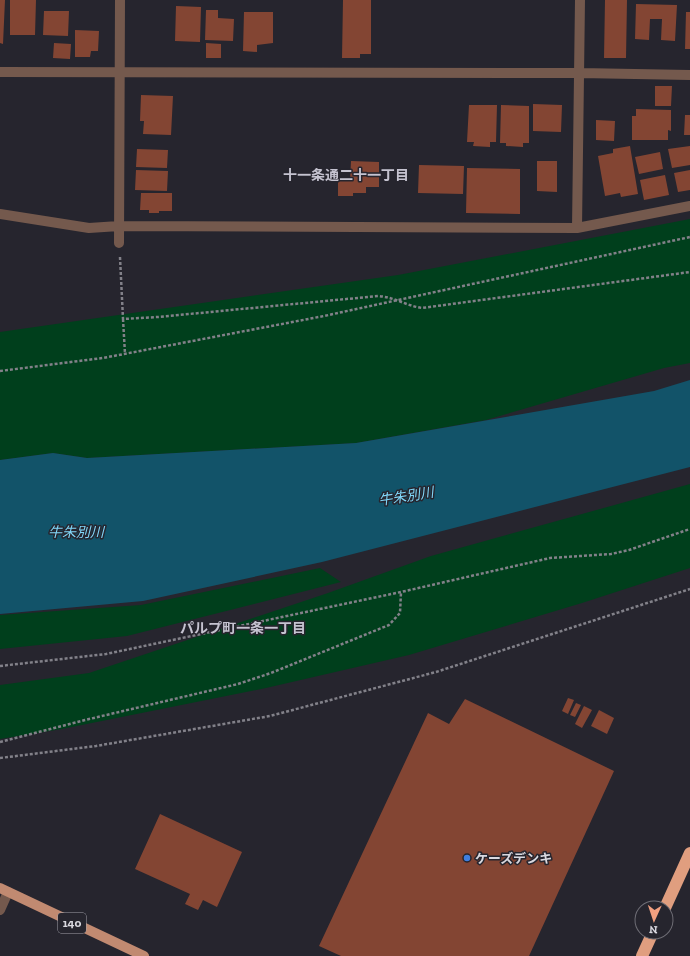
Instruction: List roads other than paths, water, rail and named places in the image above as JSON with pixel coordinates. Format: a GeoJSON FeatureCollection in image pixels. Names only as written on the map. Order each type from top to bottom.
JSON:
{"type":"FeatureCollection","features":[{"type":"Feature","properties":{"kind":"highway"},"geometry":{"type":"LineString","coordinates":[[669,900],[690,853]]}},
{"type":"Feature","properties":{"kind":"highway"},"geometry":{"type":"LineString","coordinates":[[642,956],[649,940]]}},
{"type":"Feature","properties":{"kind":"main road","name":"140"},"geometry":{"type":"LineString","coordinates":[[4,890],[144,956]]}},
{"type":"Feature","properties":{"kind":"street"},"geometry":{"type":"LineString","coordinates":[[119,243],[120,0]]}},
{"type":"Feature","properties":{"kind":"street"},"geometry":{"type":"LineString","coordinates":[[577,228],[580,0]]}},
{"type":"Feature","properties":{"kind":"street"},"geometry":{"type":"LineString","coordinates":[[0,72],[690,75]]}},
{"type":"Feature","properties":{"kind":"street"},"geometry":{"type":"LineString","coordinates":[[0,214],[89,228],[119,226],[577,228],[690,206]]}},
{"type":"Feature","properties":{"kind":"street"},"geometry":{"type":"LineString","coordinates":[[0,910],[4,890]]}},
{"type":"Feature","properties":{"kind":"water","name":"牛朱別川"},"geometry":{"type":"Polygon","coordinates":[[[690,380],[690,467],[322,562],[143,601],[0,614],[0,460],[53,453],[87,458],[356,443],[654,391],[690,380]]]}},
{"type":"Feature","properties":{"kind":"place","name":"ケーズデンキ"},"geometry":{"type":"Point","coordinates":[467,858]}},
{"type":"Feature","properties":{"kind":"district","name":"十一条通二十一丁目"},"geometry":{"type":"Point","coordinates":[346,175]}},
{"type":"Feature","properties":{"kind":"district","name":"パルプ町一条一丁目"},"geometry":{"type":"Point","coordinates":[243,628]}}]}
